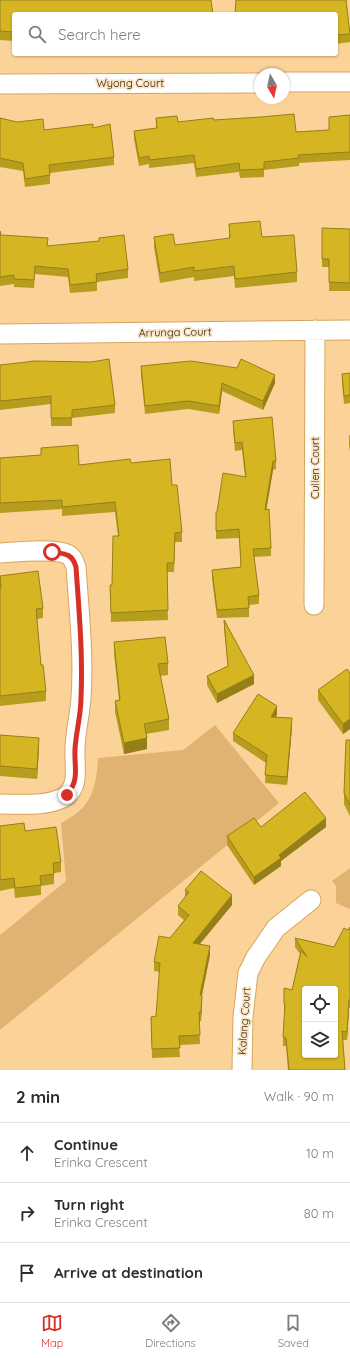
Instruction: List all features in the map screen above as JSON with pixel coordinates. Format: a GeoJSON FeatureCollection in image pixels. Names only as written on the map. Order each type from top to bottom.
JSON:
{"type":"FeatureCollection","features":[{"type":"Feature","properties":{"kind":"street","name":"Wyong Court"},"geometry":{"type":"LineString","coordinates":[[0,84],[254,82]]}},
{"type":"Feature","properties":{"kind":"street"},"geometry":{"type":"LineString","coordinates":[[290,82],[350,82]]}},
{"type":"Feature","properties":{"kind":"street","name":"Cullen Court"},"geometry":{"type":"LineString","coordinates":[[314,605],[315,330]]}},
{"type":"Feature","properties":{"kind":"street","name":"Arrunga Court"},"geometry":{"type":"LineString","coordinates":[[0,334],[350,330]]}},
{"type":"Feature","properties":{"kind":"street"},"geometry":{"type":"LineString","coordinates":[[0,553],[52,552],[68,554],[74,560],[76,567],[82,652],[81,699],[75,749],[76,774],[72,788],[67,795],[55,801],[35,804],[0,804]]}},
{"type":"Feature","properties":{"kind":"street","name":"Kalang Court"},"geometry":{"type":"LineString","coordinates":[[242,1070],[243,1017],[248,973],[256,956],[276,928],[310,900]]}},
{"type":"Feature","properties":{"kind":"shaded area"},"geometry":{"type":"Polygon","coordinates":[[[215,725],[279,803],[0,1030],[0,935],[66,881],[61,823],[79,811],[90,797],[96,780],[98,758],[183,750],[215,725]]]}},
{"type":"Feature","properties":{"kind":"shaded area"},"geometry":{"type":"Polygon","coordinates":[[[350,868],[350,909],[336,903],[336,886],[332,881],[350,868]]]}},
{"type":"Feature","properties":{"kind":"building"},"geometry":{"type":"Polygon","coordinates":[[[0,0],[211,0],[213,12],[12,12],[12,32],[0,31],[0,0]]]}},
{"type":"Feature","properties":{"kind":"building"},"geometry":{"type":"Polygon","coordinates":[[[236,0],[346,0],[350,34],[338,35],[338,12],[235,12],[236,0]]]}},
{"type":"Feature","properties":{"kind":"building"},"geometry":{"type":"Polygon","coordinates":[[[294,114],[296,132],[329,130],[329,117],[350,115],[350,152],[298,155],[299,158],[264,162],[264,169],[240,170],[239,163],[196,169],[194,155],[149,160],[149,156],[139,158],[134,131],[157,128],[156,118],[177,116],[178,122],[213,118],[214,120],[294,114]]]}},
{"type":"Feature","properties":{"kind":"building"},"geometry":{"type":"Polygon","coordinates":[[[0,118],[17,122],[43,119],[44,130],[93,124],[93,128],[110,124],[114,157],[49,165],[50,175],[25,179],[23,163],[0,158],[0,118]]]}},
{"type":"Feature","properties":{"kind":"building"},"geometry":{"type":"Polygon","coordinates":[[[260,221],[262,237],[294,235],[297,272],[235,279],[234,266],[194,271],[194,267],[160,273],[154,237],[173,234],[175,245],[230,238],[229,224],[260,221]]]}},
{"type":"Feature","properties":{"kind":"building"},"geometry":{"type":"Polygon","coordinates":[[[322,228],[350,229],[350,283],[329,282],[329,259],[322,259],[322,228]]]}},
{"type":"Feature","properties":{"kind":"building"},"geometry":{"type":"Polygon","coordinates":[[[0,231],[1,235],[48,238],[47,246],[99,241],[99,238],[124,235],[128,269],[96,274],[97,282],[70,285],[68,269],[35,266],[34,280],[14,279],[14,275],[0,277],[0,231]]]}},
{"type":"Feature","properties":{"kind":"building"},"geometry":{"type":"Polygon","coordinates":[[[109,359],[115,405],[72,410],[72,418],[51,418],[51,396],[0,401],[0,365],[35,361],[91,362],[109,359]]]}},
{"type":"Feature","properties":{"kind":"building"},"geometry":{"type":"Polygon","coordinates":[[[241,359],[275,375],[263,401],[222,383],[219,406],[188,401],[145,406],[141,366],[191,361],[237,368],[241,359]]]}},
{"type":"Feature","properties":{"kind":"building"},"geometry":{"type":"Polygon","coordinates":[[[350,373],[350,395],[344,396],[342,374],[350,373]]]}},
{"type":"Feature","properties":{"kind":"building"},"geometry":{"type":"Polygon","coordinates":[[[272,417],[276,461],[273,461],[265,510],[269,509],[271,548],[253,549],[259,595],[248,597],[249,608],[217,610],[212,570],[241,567],[239,529],[216,531],[216,512],[223,473],[246,477],[242,442],[235,443],[233,421],[272,417]]]}},
{"type":"Feature","properties":{"kind":"building"},"geometry":{"type":"Polygon","coordinates":[[[78,445],[79,465],[130,459],[131,463],[170,459],[172,485],[177,485],[182,532],[175,533],[174,563],[167,563],[168,610],[111,613],[110,585],[112,585],[113,536],[119,536],[115,502],[62,507],[62,500],[0,503],[0,458],[41,455],[41,448],[78,445]]]}},
{"type":"Feature","properties":{"kind":"building"},"geometry":{"type":"Polygon","coordinates":[[[38,571],[43,608],[36,609],[41,665],[43,665],[46,691],[0,696],[0,576],[38,571]]]}},
{"type":"Feature","properties":{"kind":"building"},"geometry":{"type":"Polygon","coordinates":[[[224,620],[254,675],[217,694],[207,676],[228,666],[224,620]]]}},
{"type":"Feature","properties":{"kind":"building"},"geometry":{"type":"Polygon","coordinates":[[[165,637],[168,663],[158,664],[169,719],[144,724],[147,738],[124,743],[115,701],[120,700],[114,642],[165,637]]]}},
{"type":"Feature","properties":{"kind":"building"},"geometry":{"type":"Polygon","coordinates":[[[347,669],[350,673],[350,719],[343,724],[318,690],[347,669]]]}},
{"type":"Feature","properties":{"kind":"building"},"geometry":{"type":"Polygon","coordinates":[[[258,694],[277,706],[271,717],[292,718],[287,777],[265,775],[267,755],[233,733],[258,694]]]}},
{"type":"Feature","properties":{"kind":"building"},"geometry":{"type":"Polygon","coordinates":[[[0,735],[39,738],[37,769],[0,766],[0,735]]]}},
{"type":"Feature","properties":{"kind":"building"},"geometry":{"type":"Polygon","coordinates":[[[346,740],[350,740],[350,805],[344,793],[346,740]]]}},
{"type":"Feature","properties":{"kind":"building"},"geometry":{"type":"Polygon","coordinates":[[[305,792],[326,818],[279,855],[281,858],[254,877],[227,836],[254,818],[261,827],[305,792]]]}},
{"type":"Feature","properties":{"kind":"building"},"geometry":{"type":"Polygon","coordinates":[[[24,823],[25,831],[56,827],[61,862],[53,863],[54,874],[40,876],[41,885],[15,888],[14,878],[0,880],[0,826],[24,823]]]}},
{"type":"Feature","properties":{"kind":"building"},"geometry":{"type":"Polygon","coordinates":[[[201,871],[232,895],[193,943],[210,946],[200,995],[202,995],[201,1012],[199,1012],[200,1035],[179,1036],[180,1048],[152,1049],[151,1017],[156,1016],[160,963],[154,962],[159,936],[170,938],[189,915],[178,906],[189,892],[185,890],[201,871]]]}},
{"type":"Feature","properties":{"kind":"building"},"geometry":{"type":"Polygon","coordinates":[[[350,927],[350,1000],[347,1032],[342,1031],[345,1070],[289,1070],[286,1038],[283,1037],[285,1004],[284,988],[292,990],[301,951],[307,957],[295,938],[334,947],[344,928],[348,930],[350,927]]]}},
{"type":"Feature","properties":{"kind":"route"},"geometry":{"type":"LineString","coordinates":[[52,552],[68,554],[74,560],[76,567],[82,652],[81,699],[75,749],[76,774],[72,788],[67,795]]}}]}
